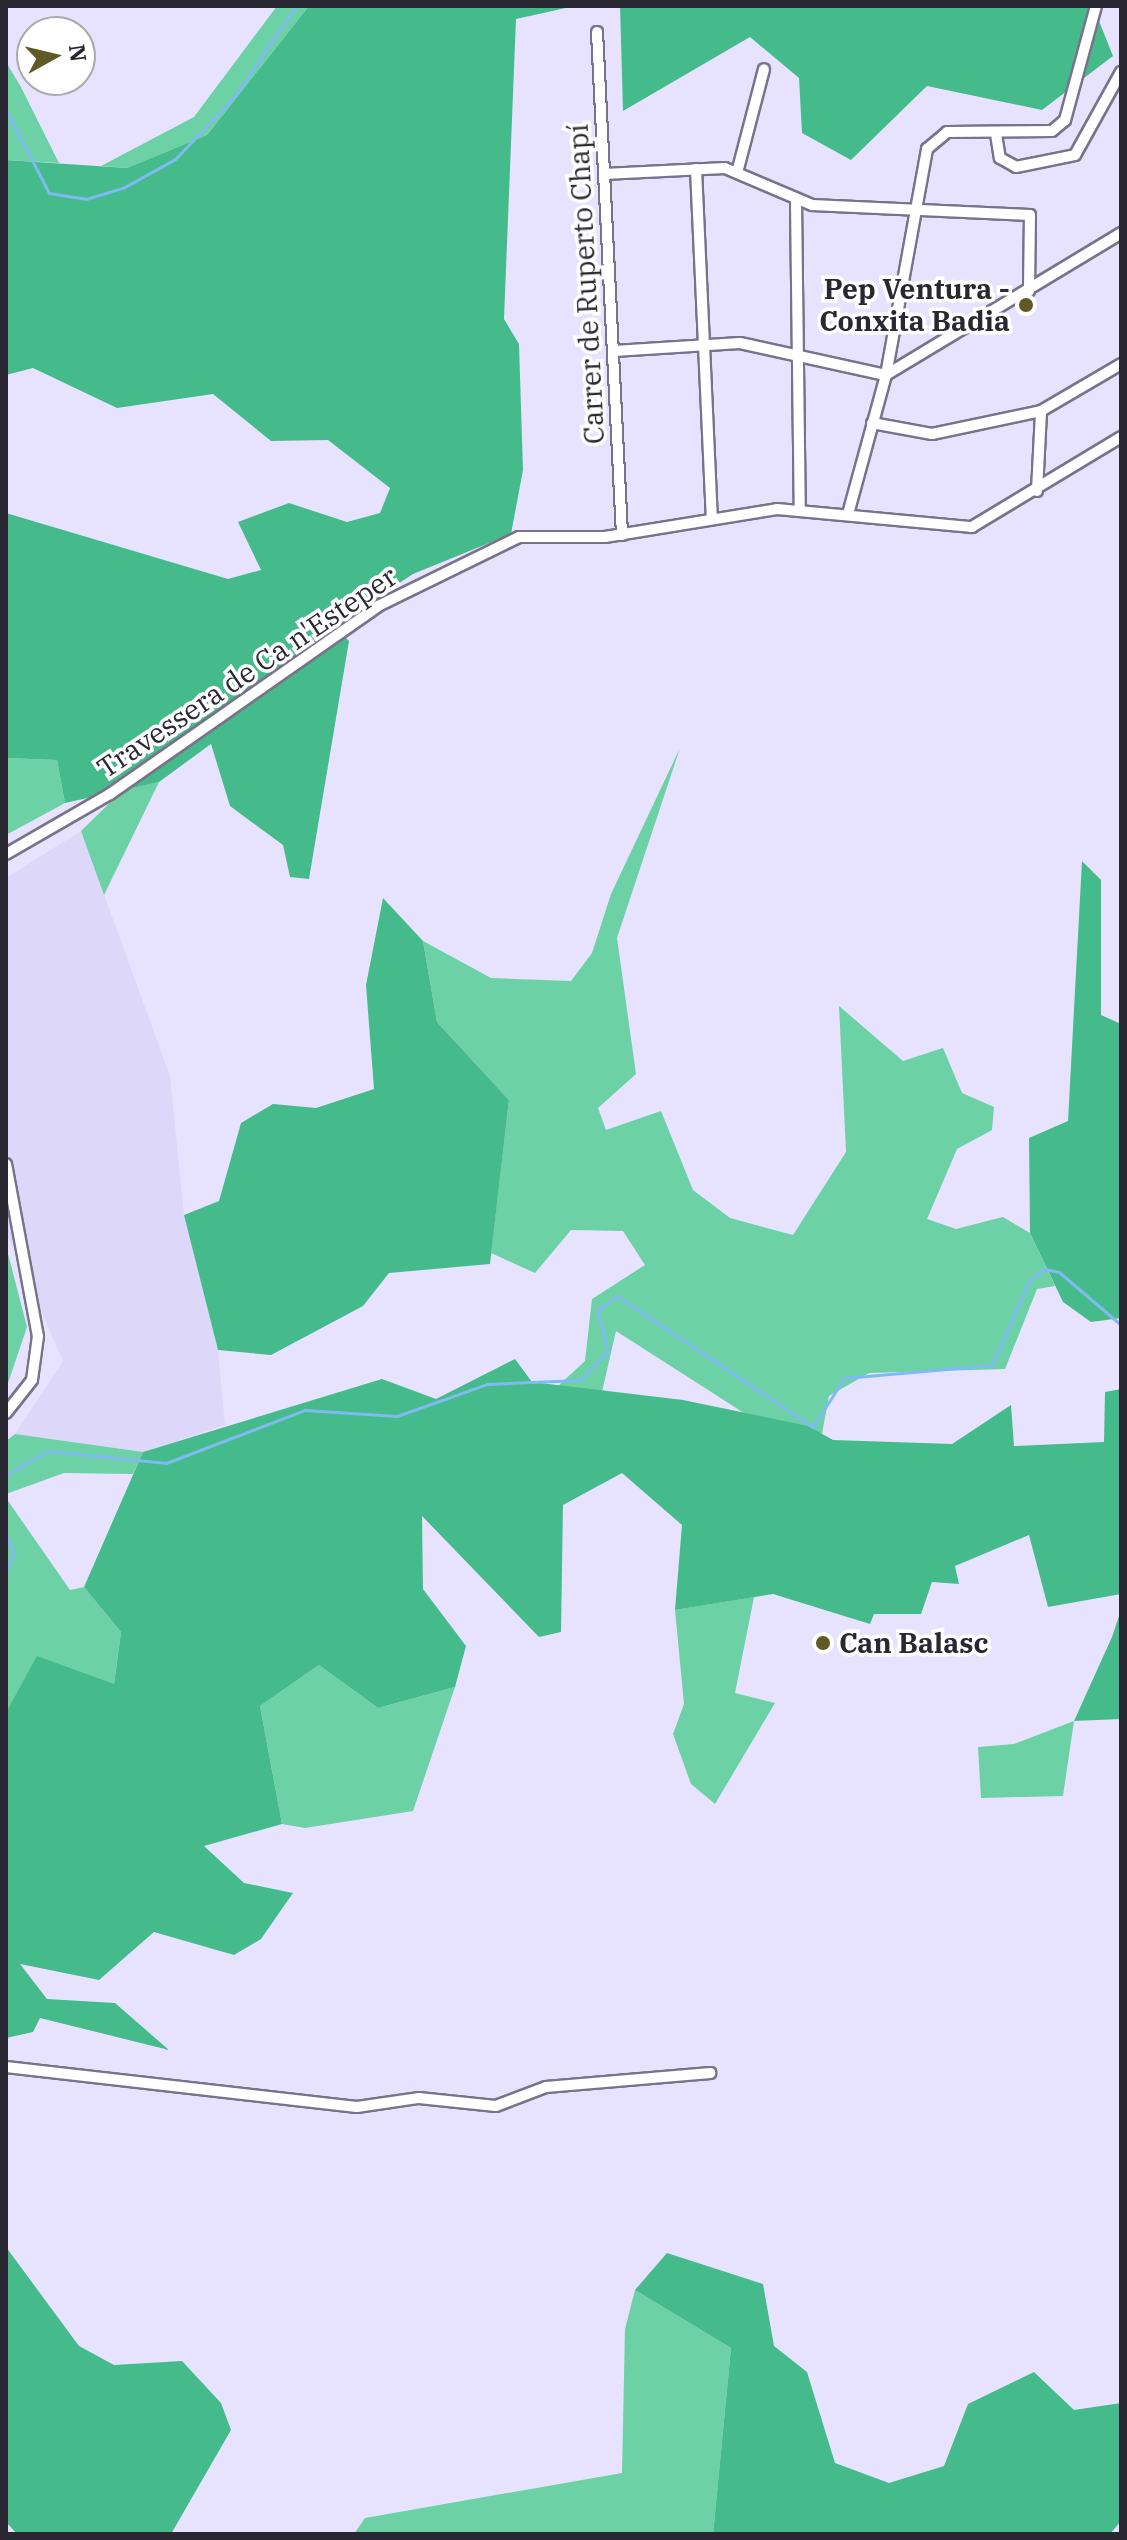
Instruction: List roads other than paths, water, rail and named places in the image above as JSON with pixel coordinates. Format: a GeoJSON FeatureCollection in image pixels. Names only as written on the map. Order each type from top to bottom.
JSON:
{"type":"FeatureCollection","features":[{"type":"Feature","properties":{"kind":"street"},"geometry":{"type":"LineString","coordinates":[[848,514],[886,375],[917,209],[935,139],[947,132],[1038,136],[1065,120],[1096,6]]}},
{"type":"Feature","properties":{"kind":"street","name":"Carrer de Ruperto Chapí"},"geometry":{"type":"LineString","coordinates":[[597,32],[622,535]]}},
{"type":"Feature","properties":{"kind":"street"},"geometry":{"type":"LineString","coordinates":[[738,169],[764,69]]}},
{"type":"Feature","properties":{"kind":"street"},"geometry":{"type":"LineString","coordinates":[[996,134],[1000,158],[1016,167],[1075,155],[1121,72]]}},
{"type":"Feature","properties":{"kind":"street"},"geometry":{"type":"LineString","coordinates":[[696,169],[712,516]]}},
{"type":"Feature","properties":{"kind":"street"},"geometry":{"type":"LineString","coordinates":[[604,174],[738,169],[796,201],[1030,215],[1029,291]]}},
{"type":"Feature","properties":{"kind":"street"},"geometry":{"type":"LineString","coordinates":[[796,201],[800,511]]}},
{"type":"Feature","properties":{"kind":"street"},"geometry":{"type":"LineString","coordinates":[[614,351],[705,344],[764,345],[886,375],[1121,233]]}},
{"type":"Feature","properties":{"kind":"street"},"geometry":{"type":"LineString","coordinates":[[872,423],[932,434],[1041,411],[1121,364]]}},
{"type":"Feature","properties":{"kind":"street"},"geometry":{"type":"LineString","coordinates":[[1037,491],[1041,411]]}},
{"type":"Feature","properties":{"kind":"street"},"geometry":{"type":"LineString","coordinates":[[622,535],[712,516],[800,511],[972,527],[1037,491],[1121,437]]}},
{"type":"Feature","properties":{"kind":"street","name":"Travessera de Ca n'Esteper"},"geometry":{"type":"LineString","coordinates":[[6,854],[110,794],[378,606],[519,537],[622,535]]}},
{"type":"Feature","properties":{"kind":"street"},"geometry":{"type":"LineString","coordinates":[[6,1168],[36,1310],[37,1360],[6,1413]]}},
{"type":"Feature","properties":{"kind":"street"},"geometry":{"type":"LineString","coordinates":[[6,1211],[17,1219]]}},
{"type":"Feature","properties":{"kind":"street"},"geometry":{"type":"LineString","coordinates":[[6,2067],[357,2107],[419,2098],[496,2106],[546,2087],[710,2073]]}},
{"type":"Feature","properties":{"kind":"waterway"},"geometry":{"type":"LineString","coordinates":[[6,110],[49,193],[86,199],[123,188],[175,159],[232,100],[296,6]]}},
{"type":"Feature","properties":{"kind":"waterway"},"geometry":{"type":"LineString","coordinates":[[6,1475],[48,1451],[166,1463],[305,1410],[397,1416],[487,1384],[580,1380],[608,1351],[597,1310],[617,1296],[813,1427],[844,1378],[992,1365],[1029,1281],[1045,1269],[1059,1272],[1121,1325]]}},
{"type":"Feature","properties":{"kind":"waterway"},"geometry":{"type":"LineString","coordinates":[[6,1534],[14,1553],[6,1572]]}},
{"type":"Feature","properties":{"kind":"place","name":"Pep Ventura - Conxita Badia"},"geometry":{"type":"Point","coordinates":[1026,305]}},
{"type":"Feature","properties":{"kind":"place","name":"Can Balasc"},"geometry":{"type":"Point","coordinates":[823,1643]}}]}
